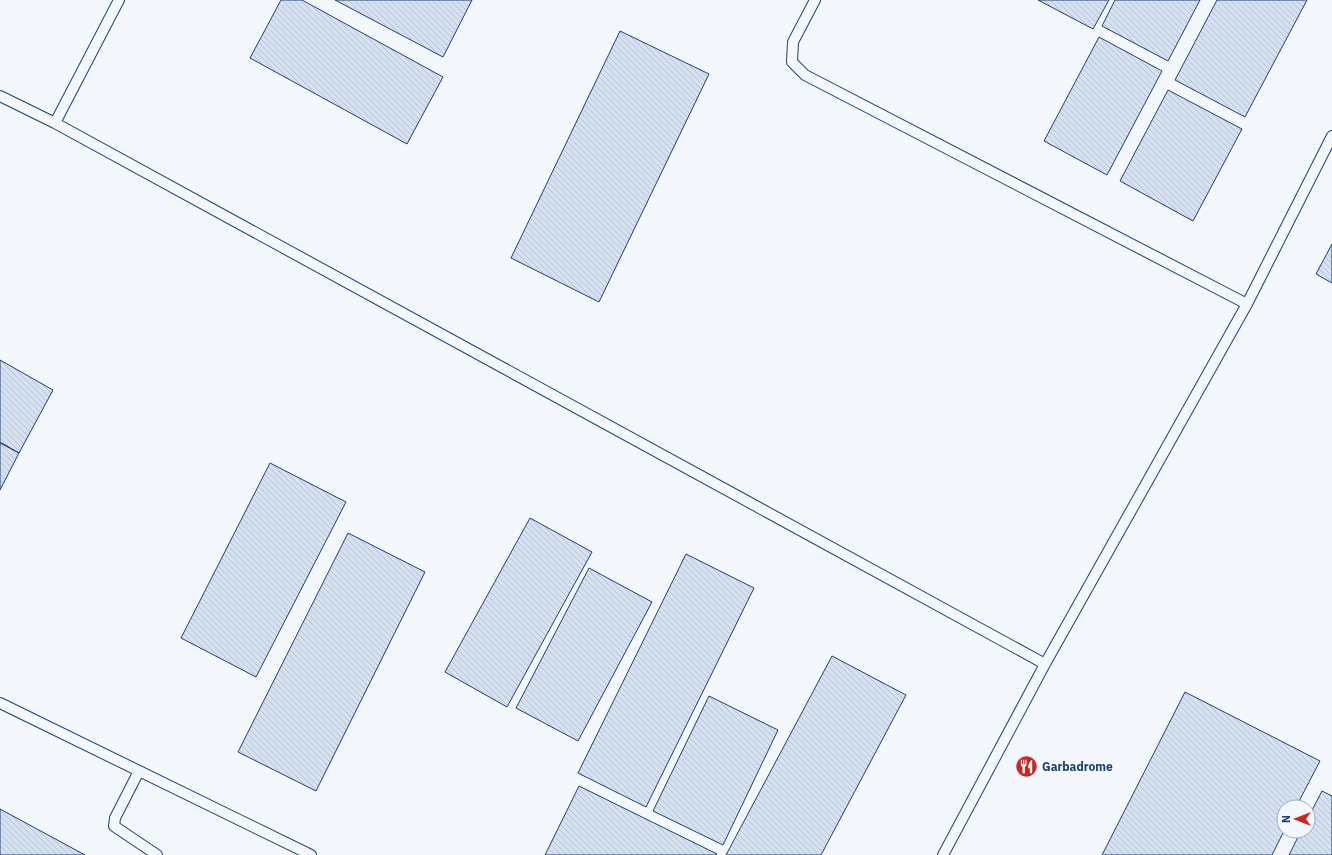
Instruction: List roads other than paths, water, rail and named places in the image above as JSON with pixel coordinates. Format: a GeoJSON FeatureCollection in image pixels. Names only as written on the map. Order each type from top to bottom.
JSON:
{"type":"FeatureCollection","features":[{"type":"Feature","properties":{"kind":"lane"},"geometry":{"type":"LineString","coordinates":[[54,123],[119,0]]}},
{"type":"Feature","properties":{"kind":"lane"},"geometry":{"type":"LineString","coordinates":[[815,0],[793,42],[792,62],[805,75],[1247,304]]}},
{"type":"Feature","properties":{"kind":"lane"},"geometry":{"type":"LineString","coordinates":[[0,96],[54,123],[1045,664]]}},
{"type":"Feature","properties":{"kind":"lane"},"geometry":{"type":"LineString","coordinates":[[944,855],[1045,664],[1247,304],[1332,136]]}},
{"type":"Feature","properties":{"kind":"lane"},"geometry":{"type":"LineString","coordinates":[[0,703],[311,855]]}},
{"type":"Feature","properties":{"kind":"lane"},"geometry":{"type":"LineString","coordinates":[[139,771],[115,818],[114,826],[157,855]]}},
{"type":"Feature","properties":{"kind":"place","name":"Garbadrome"},"geometry":{"type":"Point","coordinates":[1027,766]}}]}
